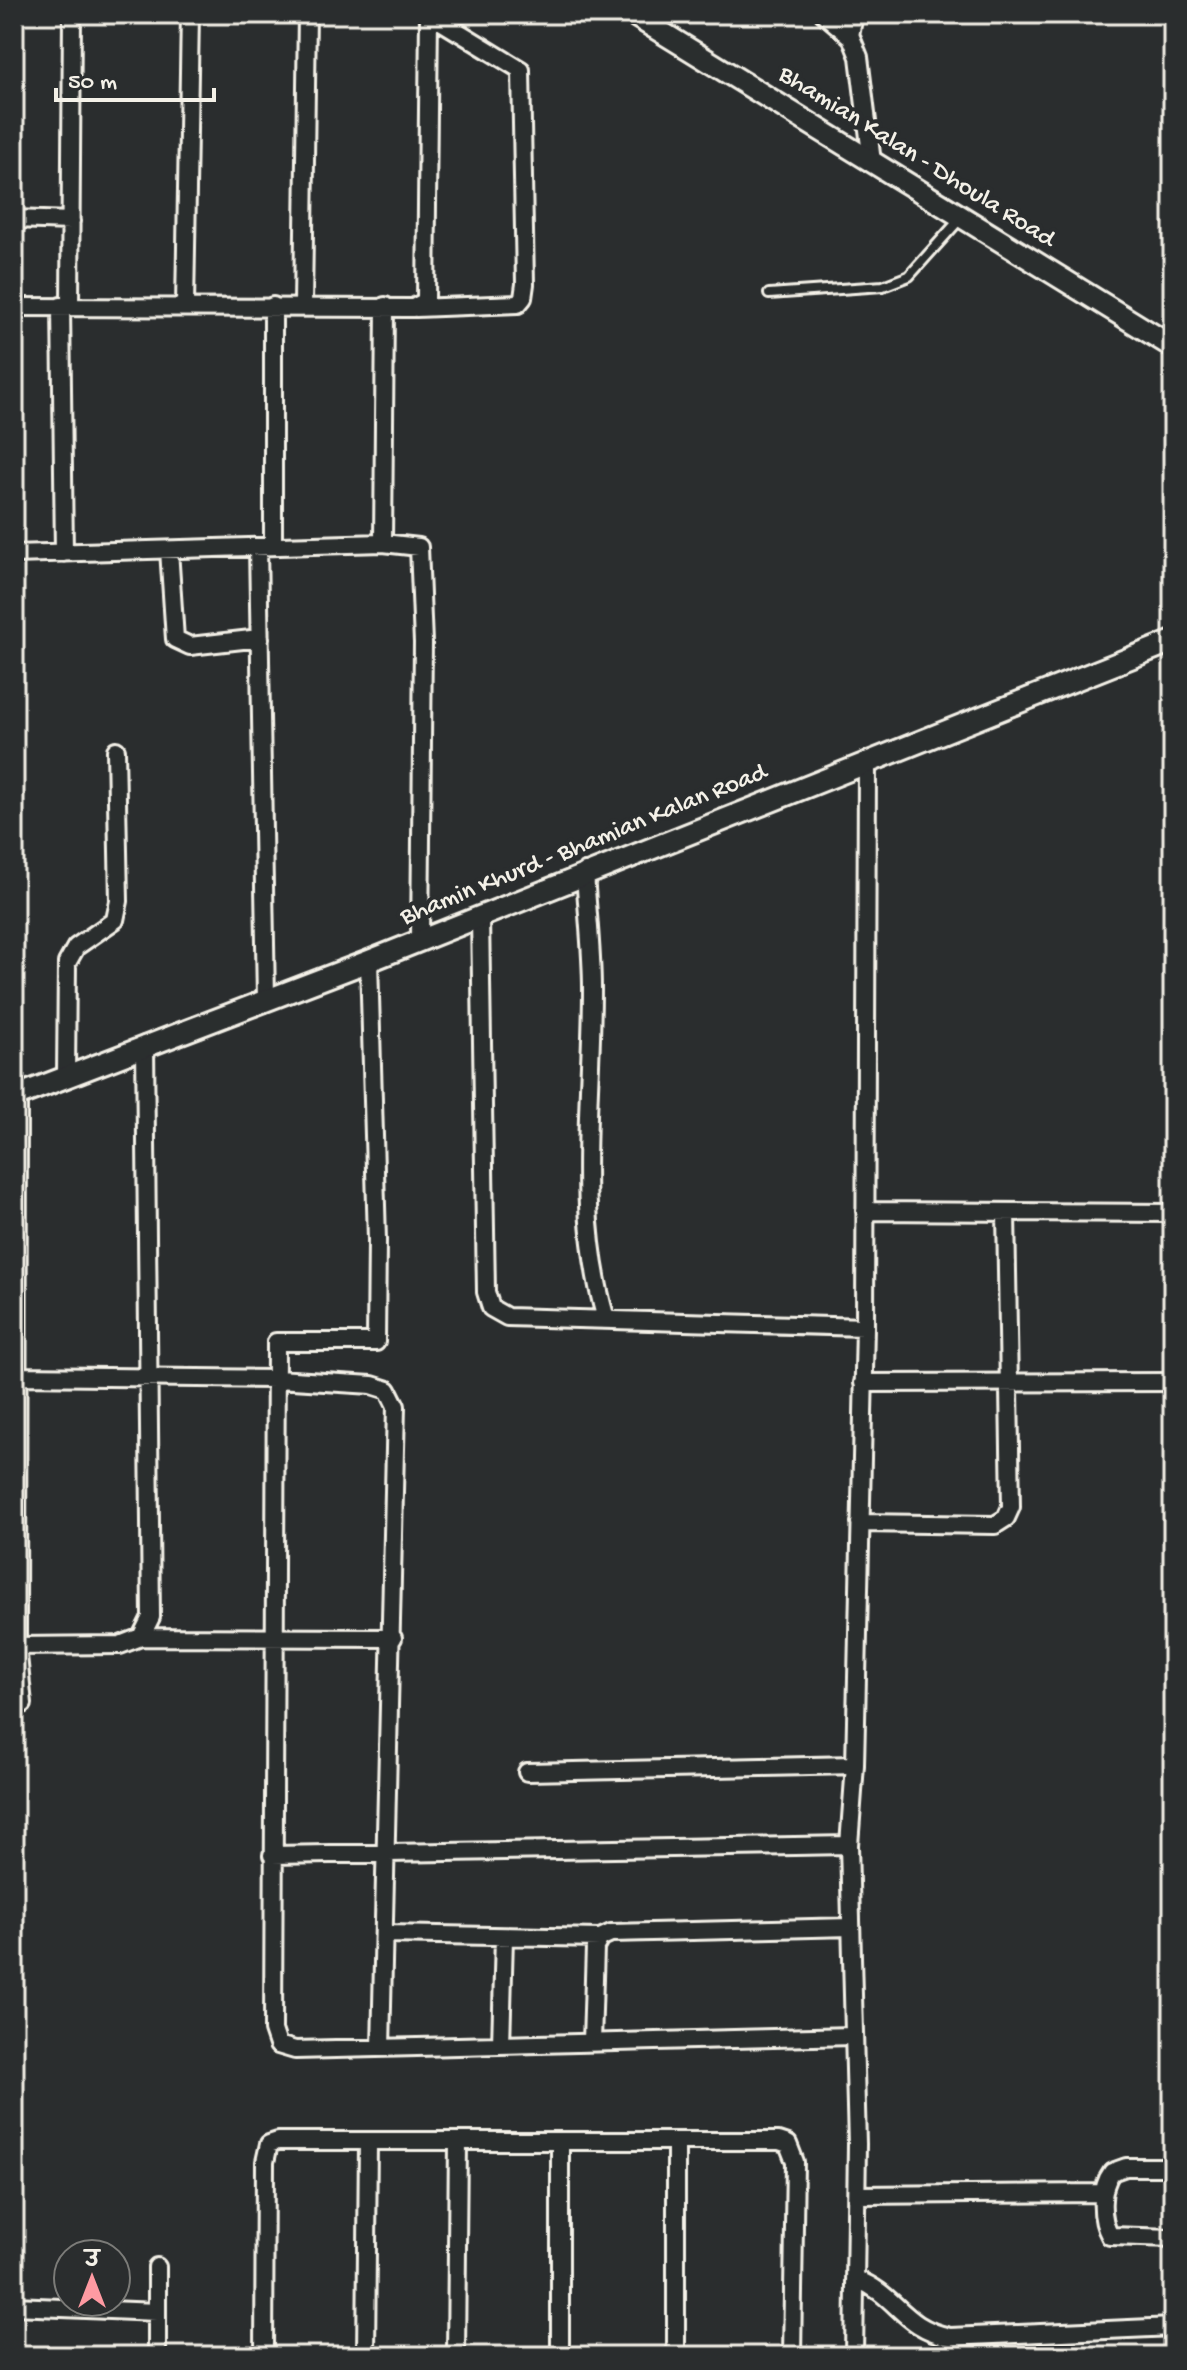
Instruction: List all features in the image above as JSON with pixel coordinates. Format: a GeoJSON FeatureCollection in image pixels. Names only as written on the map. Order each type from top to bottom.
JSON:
{"type":"FeatureCollection","features":[{"type":"Feature","properties":{"kind":"street"},"geometry":{"type":"LineString","coordinates":[[64,553],[72,14]]}},
{"type":"Feature","properties":{"kind":"street"},"geometry":{"type":"LineString","coordinates":[[185,306],[190,14]]}},
{"type":"Feature","properties":{"kind":"street"},"geometry":{"type":"LineString","coordinates":[[303,306],[307,14]]}},
{"type":"Feature","properties":{"kind":"street"},"geometry":{"type":"LineString","coordinates":[[413,308],[426,301],[428,293],[429,14]]}},
{"type":"Feature","properties":{"kind":"street"},"geometry":{"type":"LineString","coordinates":[[14,307],[413,308],[518,304],[523,298],[525,284],[521,70],[429,14]]}},
{"type":"Feature","properties":{"kind":"street","name":"Bhamian Kalan - Dhoula Road"},"geometry":{"type":"LineString","coordinates":[[632,14],[1173,347]]}},
{"type":"Feature","properties":{"kind":"street"},"geometry":{"type":"LineString","coordinates":[[824,14],[850,36],[859,57],[872,162]]}},
{"type":"Feature","properties":{"kind":"street"},"geometry":{"type":"LineString","coordinates":[[850,36],[854,14]]}},
{"type":"Feature","properties":{"kind":"street"},"geometry":{"type":"LineString","coordinates":[[14,219],[71,221]]}},
{"type":"Feature","properties":{"kind":"street"},"geometry":{"type":"LineString","coordinates":[[266,999],[260,638],[266,547],[273,306]]}},
{"type":"Feature","properties":{"kind":"street"},"geometry":{"type":"LineString","coordinates":[[383,543],[385,306]]}},
{"type":"Feature","properties":{"kind":"street"},"geometry":{"type":"LineString","coordinates":[[14,554],[383,543],[414,545],[421,554],[420,939]]}},
{"type":"Feature","properties":{"kind":"street"},"geometry":{"type":"LineString","coordinates":[[169,550],[175,639],[190,646],[260,638]]}},
{"type":"Feature","properties":{"kind":"street","name":"Bhamin Khurd - Bhamian Kalan Road"},"geometry":{"type":"LineString","coordinates":[[16,1096],[369,961],[585,872],[1173,641]]}},
{"type":"Feature","properties":{"kind":"street"},"geometry":{"type":"LineString","coordinates":[[66,1076],[67,963],[76,947],[115,920],[119,901],[116,750]]}},
{"type":"Feature","properties":{"kind":"street"},"geometry":{"type":"LineString","coordinates":[[854,2356],[857,2195],[849,1845],[855,1765],[865,1327],[867,762]]}},
{"type":"Feature","properties":{"kind":"street"},"geometry":{"type":"LineString","coordinates":[[585,872],[592,988],[586,1221],[595,1280],[606,1319]]}},
{"type":"Feature","properties":{"kind":"street"},"geometry":{"type":"LineString","coordinates":[[480,917],[486,1292],[491,1308],[507,1317],[865,1327]]}},
{"type":"Feature","properties":{"kind":"street"},"geometry":{"type":"LineString","coordinates":[[369,961],[377,1240],[376,1342],[276,1342],[272,1855],[273,2030],[278,2045],[295,2050],[853,2036]]}},
{"type":"Feature","properties":{"kind":"street"},"geometry":{"type":"LineString","coordinates":[[141,1637],[151,1617],[145,1045]]}},
{"type":"Feature","properties":{"kind":"street"},"geometry":{"type":"LineString","coordinates":[[16,1096],[16,1646],[23,1704]]}},
{"type":"Feature","properties":{"kind":"street"},"geometry":{"type":"LineString","coordinates":[[865,1211],[1173,1213]]}},
{"type":"Feature","properties":{"kind":"street"},"geometry":{"type":"LineString","coordinates":[[860,1523],[995,1525],[1006,1518],[1011,1507],[1011,1382],[1006,1212]]}},
{"type":"Feature","properties":{"kind":"street"},"geometry":{"type":"LineString","coordinates":[[17,1376],[277,1379],[372,1385],[388,1390],[396,1406],[393,1638],[381,2048]]}},
{"type":"Feature","properties":{"kind":"street"},"geometry":{"type":"LineString","coordinates":[[863,1383],[1173,1382]]}},
{"type":"Feature","properties":{"kind":"street"},"geometry":{"type":"LineString","coordinates":[[16,1646],[120,1645],[141,1637],[274,1640],[393,1638]]}},
{"type":"Feature","properties":{"kind":"street"},"geometry":{"type":"LineString","coordinates":[[527,1772],[855,1765]]}},
{"type":"Feature","properties":{"kind":"street"},"geometry":{"type":"LineString","coordinates":[[272,1855],[849,1845]]}},
{"type":"Feature","properties":{"kind":"street"},"geometry":{"type":"LineString","coordinates":[[385,1934],[600,1938],[611,1933],[851,1927]]}},
{"type":"Feature","properties":{"kind":"street"},"geometry":{"type":"LineString","coordinates":[[501,2045],[504,1937]]}},
{"type":"Feature","properties":{"kind":"street"},"geometry":{"type":"LineString","coordinates":[[592,2042],[595,1947],[600,1938]]}},
{"type":"Feature","properties":{"kind":"street"},"geometry":{"type":"LineString","coordinates":[[264,2356],[266,2151],[269,2144],[278,2141],[779,2141],[793,2151],[792,2356]]}},
{"type":"Feature","properties":{"kind":"street"},"geometry":{"type":"LineString","coordinates":[[366,2356],[368,2141]]}},
{"type":"Feature","properties":{"kind":"street"},"geometry":{"type":"LineString","coordinates":[[456,2356],[458,2141]]}},
{"type":"Feature","properties":{"kind":"street"},"geometry":{"type":"LineString","coordinates":[[560,2141],[560,2356]]}},
{"type":"Feature","properties":{"kind":"street"},"geometry":{"type":"LineString","coordinates":[[676,2141],[676,2356]]}},
{"type":"Feature","properties":{"kind":"street"},"geometry":{"type":"LineString","coordinates":[[1173,2167],[1126,2167],[1112,2172],[1103,2193],[1105,2228],[1110,2236],[1173,2238]]}},
{"type":"Feature","properties":{"kind":"street"},"geometry":{"type":"LineString","coordinates":[[857,2195],[1103,2193]]}},
{"type":"Feature","properties":{"kind":"street"},"geometry":{"type":"LineString","coordinates":[[157,2267],[157,2356]]}},
{"type":"Feature","properties":{"kind":"street"},"geometry":{"type":"LineString","coordinates":[[856,2279],[874,2286],[906,2319],[926,2332],[950,2337],[1173,2327]]}},
{"type":"Feature","properties":{"kind":"street"},"geometry":{"type":"LineString","coordinates":[[14,2306],[157,2312]]}},
{"type":"Feature","properties":{"kind":"lane"},"geometry":{"type":"LineString","coordinates":[[769,294],[883,286],[909,276],[962,217]]}}]}
